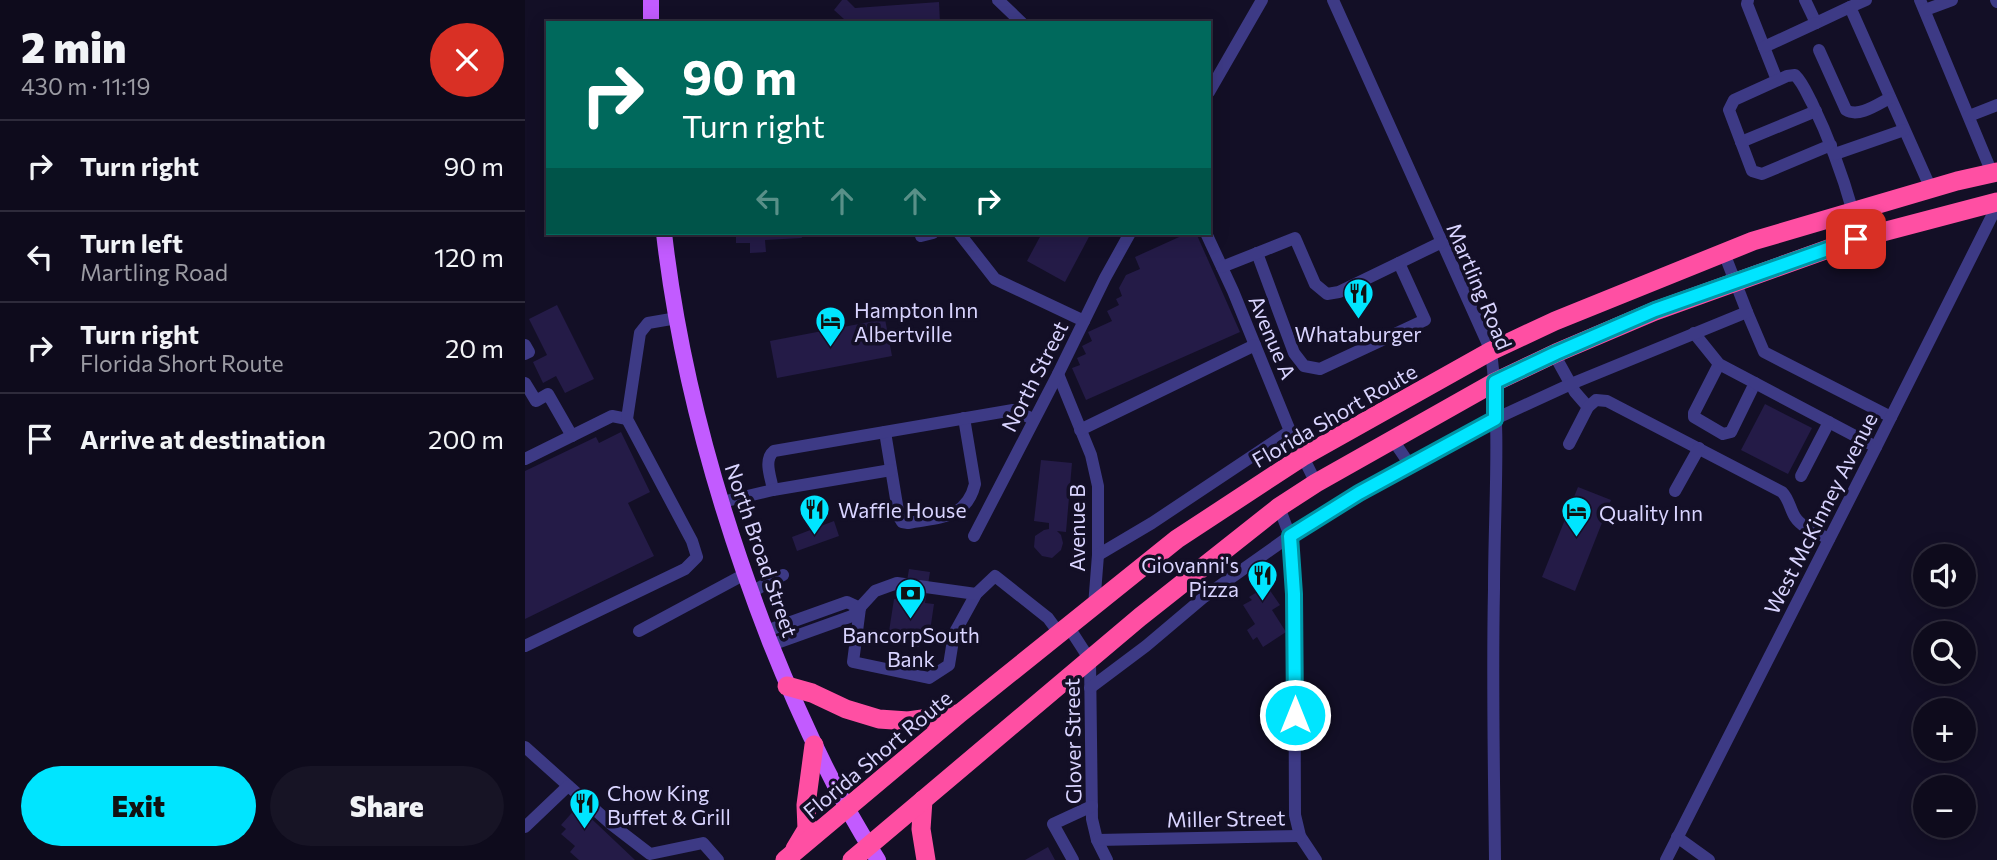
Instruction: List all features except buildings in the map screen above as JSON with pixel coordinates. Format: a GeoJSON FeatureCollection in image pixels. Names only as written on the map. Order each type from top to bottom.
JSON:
{"type":"FeatureCollection","features":[{"type":"Feature","properties":{"kind":"highway","name":"Florida Short Route"},"geometry":{"type":"LineString","coordinates":[[788,857],[959,714],[1178,538],[1302,457],[1491,351],[1555,321],[1753,241],[1995,172]]}},
{"type":"Feature","properties":{"kind":"highway"},"geometry":{"type":"LineString","coordinates":[[852,860],[874,853],[923,800],[1140,617],[1279,507],[1316,483],[1495,382],[1655,310],[1856,239],[1997,204]]}},
{"type":"Feature","properties":{"kind":"highway"},"geometry":{"type":"LineString","coordinates":[[787,686],[879,719],[908,721],[959,714]]}},
{"type":"Feature","properties":{"kind":"highway"},"geometry":{"type":"LineString","coordinates":[[788,857],[807,830],[806,805],[814,745]]}},
{"type":"Feature","properties":{"kind":"highway"},"geometry":{"type":"LineString","coordinates":[[923,800],[921,829],[926,860]]}},
{"type":"Feature","properties":{"kind":"main road"},"geometry":{"type":"LineString","coordinates":[[651,0],[651,21]]}},
{"type":"Feature","properties":{"kind":"main road","name":"North Broad Street"},"geometry":{"type":"LineString","coordinates":[[664,235],[694,402],[751,592],[787,686],[814,745],[874,853]]}},
{"type":"Feature","properties":{"kind":"street"},"geometry":{"type":"LineString","coordinates":[[998,0],[1020,21]]}},
{"type":"Feature","properties":{"kind":"street"},"geometry":{"type":"LineString","coordinates":[[1211,89],[1262,0]]}},
{"type":"Feature","properties":{"kind":"street","name":"Martling Road"},"geometry":{"type":"LineString","coordinates":[[1333,0],[1491,351],[1495,382],[1497,471],[1493,591],[1495,860]]}},
{"type":"Feature","properties":{"kind":"street"},"geometry":{"type":"LineString","coordinates":[[1748,0],[1747,4],[1777,80]]}},
{"type":"Feature","properties":{"kind":"street"},"geometry":{"type":"LineString","coordinates":[[1805,0],[1816,23]]}},
{"type":"Feature","properties":{"kind":"street"},"geometry":{"type":"LineString","coordinates":[[1764,47],[1866,0]]}},
{"type":"Feature","properties":{"kind":"street"},"geometry":{"type":"LineString","coordinates":[[1952,0],[1923,5],[1995,172]]}},
{"type":"Feature","properties":{"kind":"street"},"geometry":{"type":"LineString","coordinates":[[1850,7],[1931,189]]}},
{"type":"Feature","properties":{"kind":"street"},"geometry":{"type":"LineString","coordinates":[[1819,50],[1846,110],[1858,113],[1890,98]]}},
{"type":"Feature","properties":{"kind":"street"},"geometry":{"type":"LineString","coordinates":[[1853,212],[1833,150],[1800,80],[1795,75],[1777,80],[1730,104],[1729,110],[1752,171],[1762,174],[1833,150],[1904,130]]}},
{"type":"Feature","properties":{"kind":"street"},"geometry":{"type":"LineString","coordinates":[[1969,116],[1997,105]]}},
{"type":"Feature","properties":{"kind":"street"},"geometry":{"type":"LineString","coordinates":[[1741,142],[1815,111]]}},
{"type":"Feature","properties":{"kind":"street","name":"West McKinney Avenue"},"geometry":{"type":"LineString","coordinates":[[1665,860],[1877,447],[1997,204]]}},
{"type":"Feature","properties":{"kind":"street"},"geometry":{"type":"LineString","coordinates":[[961,235],[995,279],[1084,321]]}},
{"type":"Feature","properties":{"kind":"street","name":"North Street"},"geometry":{"type":"LineString","coordinates":[[974,536],[1129,235]]}},
{"type":"Feature","properties":{"kind":"street","name":"Avenue A"},"geometry":{"type":"LineString","coordinates":[[1207,235],[1290,430],[1316,483]]}},
{"type":"Feature","properties":{"kind":"street"},"geometry":{"type":"LineString","coordinates":[[1222,267],[1295,238],[1315,284],[1327,294],[1339,292],[1442,242]]}},
{"type":"Feature","properties":{"kind":"street"},"geometry":{"type":"LineString","coordinates":[[1257,253],[1294,353],[1304,366],[1320,369],[1425,320],[1399,264]]}},
{"type":"Feature","properties":{"kind":"street"},"geometry":{"type":"LineString","coordinates":[[1724,253],[1764,352],[1891,417]]}},
{"type":"Feature","properties":{"kind":"street"},"geometry":{"type":"LineString","coordinates":[[1090,688],[1146,646],[1203,597],[1290,536],[1359,493],[1495,419],[1571,384],[1747,312]]}},
{"type":"Feature","properties":{"kind":"street"},"geometry":{"type":"LineString","coordinates":[[525,646],[685,569],[697,556],[692,541],[627,419],[640,333],[648,323],[677,318]]}},
{"type":"Feature","properties":{"kind":"street"},"geometry":{"type":"LineString","coordinates":[[1694,333],[1719,364],[1877,447]]}},
{"type":"Feature","properties":{"kind":"street"},"geometry":{"type":"LineString","coordinates":[[525,345],[529,352],[525,354]]}},
{"type":"Feature","properties":{"kind":"street"},"geometry":{"type":"LineString","coordinates":[[1080,430],[1255,345]]}},
{"type":"Feature","properties":{"kind":"street"},"geometry":{"type":"LineString","coordinates":[[1554,354],[1575,392],[1588,407]]}},
{"type":"Feature","properties":{"kind":"street"},"geometry":{"type":"LineString","coordinates":[[1719,364],[1694,413],[1696,419],[1723,434],[1731,432],[1755,383]]}},
{"type":"Feature","properties":{"kind":"street","name":"Avenue B"},"geometry":{"type":"LineString","coordinates":[[1058,374],[1091,455],[1098,486],[1098,555],[1094,606]]}},
{"type":"Feature","properties":{"kind":"street"},"geometry":{"type":"LineString","coordinates":[[525,383],[536,401],[548,394],[572,436]]}},
{"type":"Feature","properties":{"kind":"street"},"geometry":{"type":"LineString","coordinates":[[1569,444],[1588,407],[1596,400],[1607,401],[1782,492],[1797,520],[1829,539]]}},
{"type":"Feature","properties":{"kind":"street"},"geometry":{"type":"LineString","coordinates":[[773,489],[767,459],[774,451],[1013,410],[1034,419]]}},
{"type":"Feature","properties":{"kind":"street"},"geometry":{"type":"LineString","coordinates":[[525,459],[613,416],[627,419]]}},
{"type":"Feature","properties":{"kind":"street"},"geometry":{"type":"LineString","coordinates":[[885,432],[902,522],[954,515],[964,508],[975,484],[964,418]]}},
{"type":"Feature","properties":{"kind":"street"},"geometry":{"type":"LineString","coordinates":[[1801,476],[1829,422]]}},
{"type":"Feature","properties":{"kind":"street"},"geometry":{"type":"LineString","coordinates":[[1098,555],[1152,523],[1290,430]]}},
{"type":"Feature","properties":{"kind":"street"},"geometry":{"type":"LineString","coordinates":[[1394,440],[1410,465]]}},
{"type":"Feature","properties":{"kind":"street"},"geometry":{"type":"LineString","coordinates":[[1675,491],[1699,448]]}},
{"type":"Feature","properties":{"kind":"street"},"geometry":{"type":"LineString","coordinates":[[722,502],[773,489],[891,470]]}},
{"type":"Feature","properties":{"kind":"street","name":"Miller Street"},"geometry":{"type":"LineString","coordinates":[[1279,507],[1290,536],[1295,609],[1295,815],[1300,836],[1315,860]]}},
{"type":"Feature","properties":{"kind":"street"},"geometry":{"type":"LineString","coordinates":[[639,631],[745,574]]}},
{"type":"Feature","properties":{"kind":"street"},"geometry":{"type":"LineString","coordinates":[[751,592],[783,575]]}},
{"type":"Feature","properties":{"kind":"street","name":"Glover Street"},"geometry":{"type":"LineString","coordinates":[[977,594],[995,576],[1064,629],[1090,660],[1093,819],[1097,840],[1107,860]]}},
{"type":"Feature","properties":{"kind":"street"},"geometry":{"type":"LineString","coordinates":[[769,638],[852,616],[875,591],[897,583],[977,594],[954,634],[949,665],[929,678],[853,662],[860,608]]}},
{"type":"Feature","properties":{"kind":"street"},"geometry":{"type":"LineString","coordinates":[[525,747],[611,824],[650,854],[703,843],[718,860]]}},
{"type":"Feature","properties":{"kind":"street"},"geometry":{"type":"LineString","coordinates":[[525,827],[568,786]]}},
{"type":"Feature","properties":{"kind":"street"},"geometry":{"type":"LineString","coordinates":[[1073,860],[1053,824],[1092,806]]}},
{"type":"Feature","properties":{"kind":"street","name":"Miller Street"},"geometry":{"type":"LineString","coordinates":[[1097,840],[1300,836]]}},
{"type":"Feature","properties":{"kind":"street"},"geometry":{"type":"LineString","coordinates":[[1677,837],[1709,860]]}},
{"type":"Feature","properties":{"kind":"place","name":"Whataburger"},"geometry":{"type":"Point","coordinates":[1358,320]}},
{"type":"Feature","properties":{"kind":"place","name":"Hampton Inn Albertville"},"geometry":{"type":"Point","coordinates":[831,348]}},
{"type":"Feature","properties":{"kind":"place","name":"Waffle House"},"geometry":{"type":"Point","coordinates":[815,536]}},
{"type":"Feature","properties":{"kind":"place","name":"Quality Inn"},"geometry":{"type":"Point","coordinates":[1576,539]}},
{"type":"Feature","properties":{"kind":"place","name":"Giovanni's Pizza"},"geometry":{"type":"Point","coordinates":[1262,603]}},
{"type":"Feature","properties":{"kind":"place","name":"BancorpSouth Bank"},"geometry":{"type":"Point","coordinates":[911,621]}},
{"type":"Feature","properties":{"kind":"place","name":"Chow King Buffet & Grill"},"geometry":{"type":"Point","coordinates":[584,831]}},
{"type":"Feature","properties":{"kind":"route"},"geometry":{"type":"LineString","coordinates":[[1295,715],[1294,578],[1290,536],[1359,493],[1495,419],[1495,382],[1655,310],[1856,239]]}}]}
